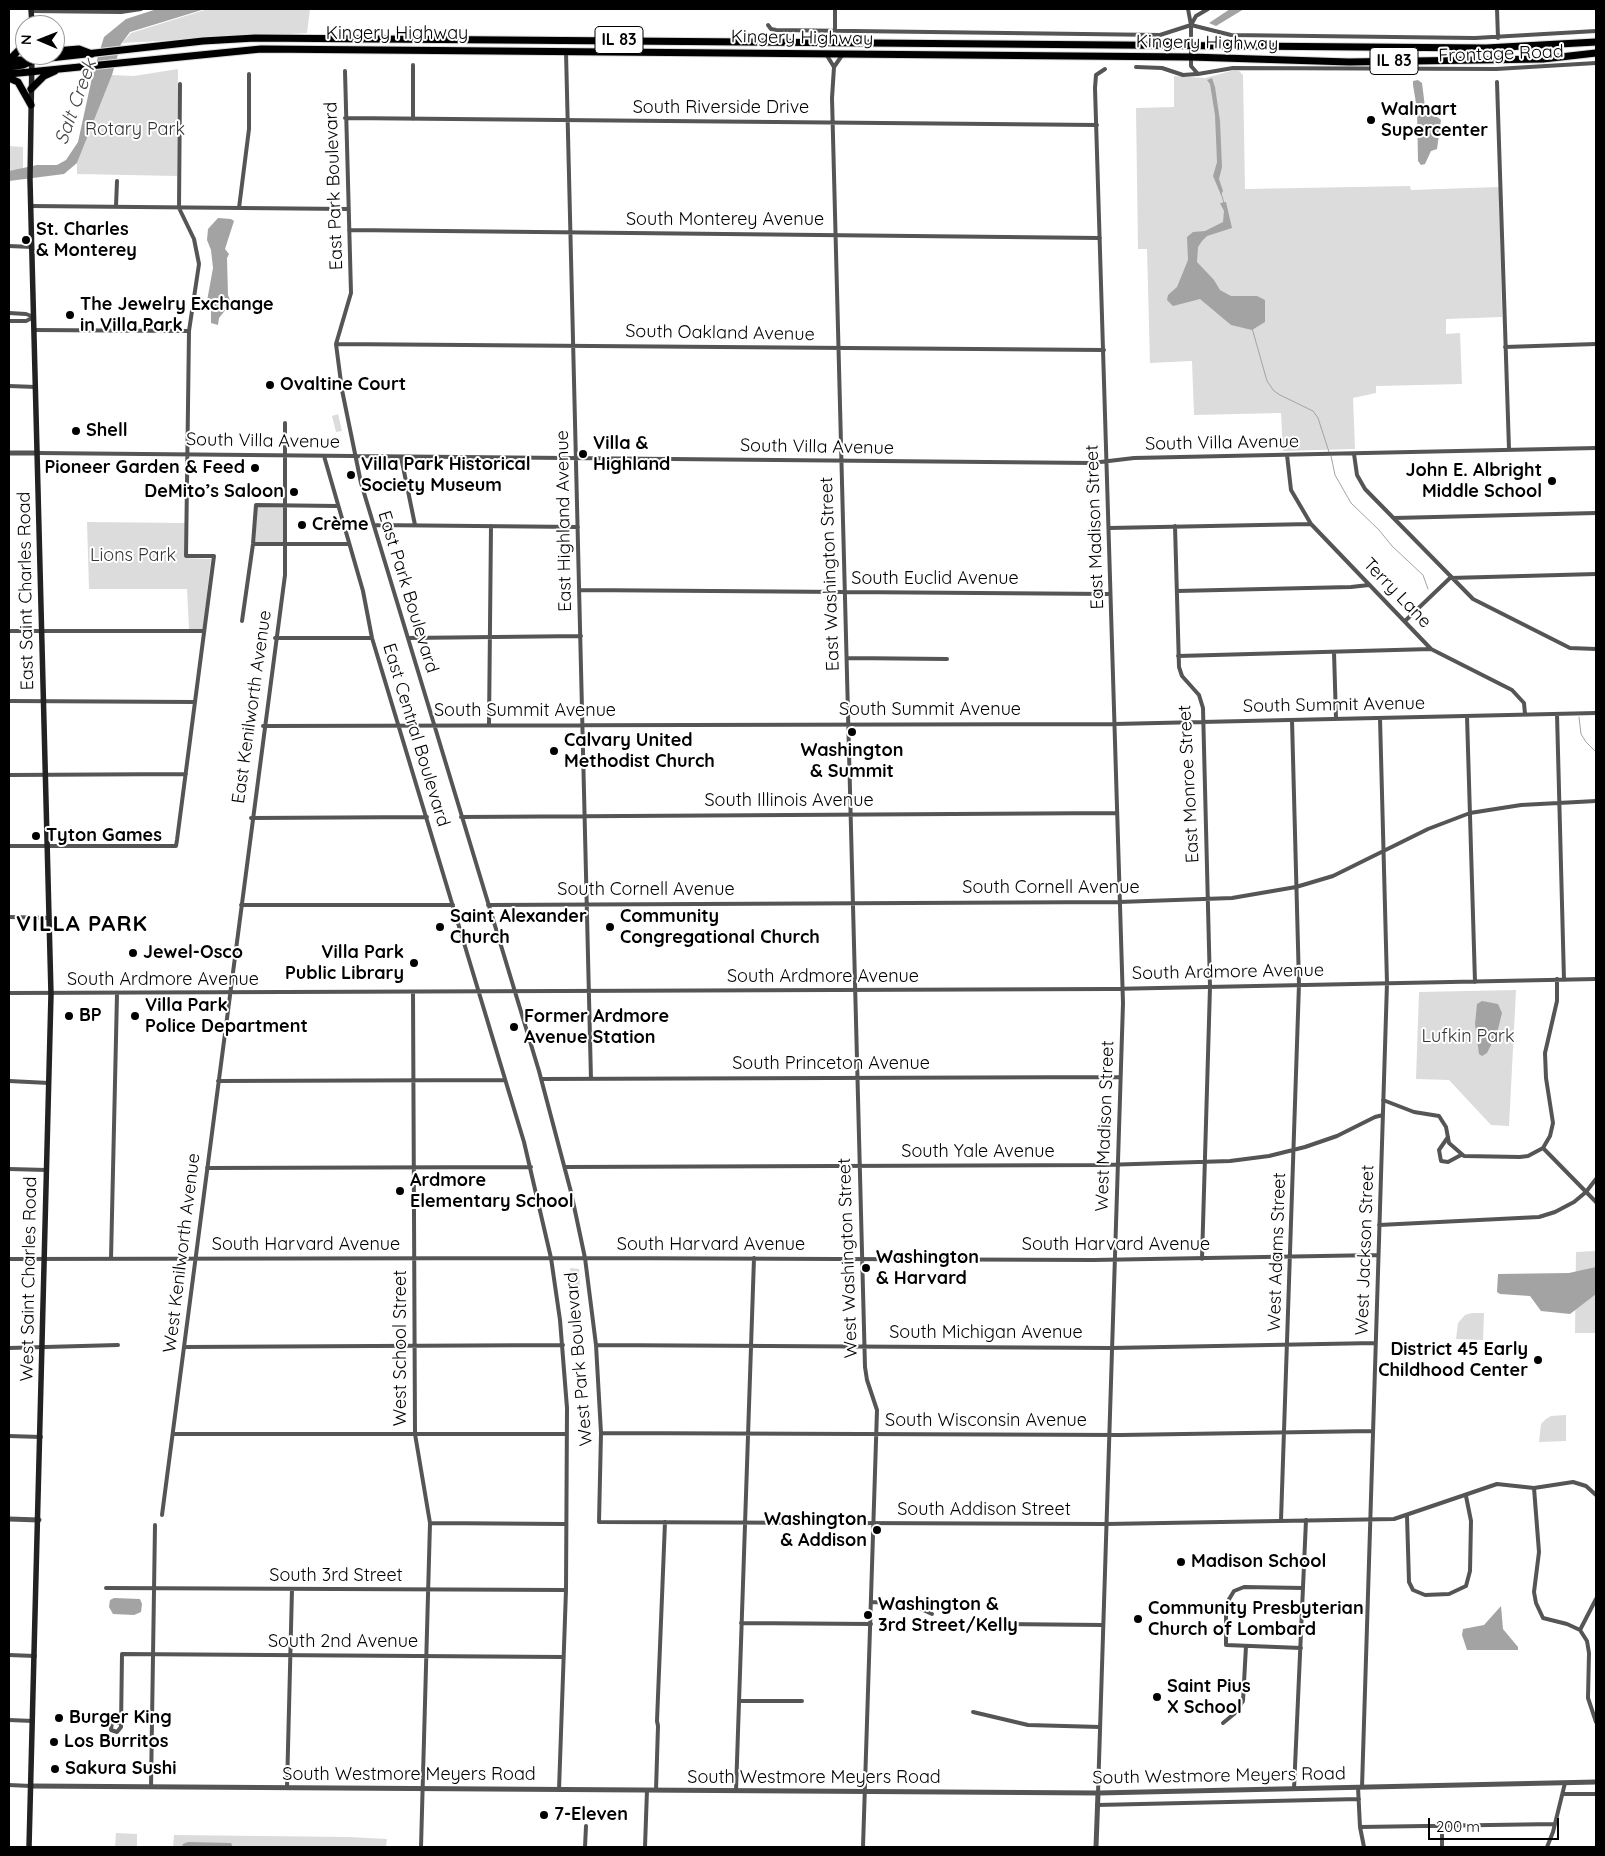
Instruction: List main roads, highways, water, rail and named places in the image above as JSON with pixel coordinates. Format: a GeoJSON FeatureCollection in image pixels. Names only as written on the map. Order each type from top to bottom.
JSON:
{"type":"FeatureCollection","features":[{"type":"Feature","properties":{"kind":"highway","name":"Kingery Highway"},"geometry":{"type":"LineString","coordinates":[[65,56],[121,52],[203,41],[256,38],[1190,44],[1486,48],[1596,42]]}},
{"type":"Feature","properties":{"kind":"highway"},"geometry":{"type":"LineString","coordinates":[[65,50],[82,49],[95,54]]}},
{"type":"Feature","properties":{"kind":"highway","name":"Kingery Highway"},"geometry":{"type":"LineString","coordinates":[[9,74],[261,49],[566,50],[1191,57],[1349,62],[1543,58],[1596,53]]}},
{"type":"Feature","properties":{"kind":"highway"},"geometry":{"type":"LineString","coordinates":[[9,67],[23,65]]}},
{"type":"Feature","properties":{"kind":"highway"},"geometry":{"type":"LineString","coordinates":[[31,89],[44,76],[60,69]]}},
{"type":"Feature","properties":{"kind":"highway"},"geometry":{"type":"LineString","coordinates":[[9,78],[18,82],[31,105]]}},
{"type":"Feature","properties":{"kind":"main road"},"geometry":{"type":"LineString","coordinates":[[31,105],[32,65]]}},
{"type":"Feature","properties":{"kind":"main road","name":"East Saint Charles Road"},"geometry":{"type":"LineString","coordinates":[[31,105],[30,180],[48,846],[50,994]]}},
{"type":"Feature","properties":{"kind":"main road","name":"West Saint Charles Road"},"geometry":{"type":"LineString","coordinates":[[29,1847],[39,1520],[50,994]]}},
{"type":"Feature","properties":{"kind":"waterway"},"geometry":{"type":"LineString","coordinates":[[1221,193],[1224,203]]}},
{"type":"Feature","properties":{"kind":"waterway"},"geometry":{"type":"LineString","coordinates":[[1252,328],[1267,381],[1274,391],[1280,395],[1313,411],[1318,418],[1329,452]]}},
{"type":"Feature","properties":{"kind":"waterway"},"geometry":{"type":"LineString","coordinates":[[1331,456],[1335,475],[1351,503],[1423,575],[1428,589]]}},
{"type":"Feature","properties":{"kind":"waterway"},"geometry":{"type":"LineString","coordinates":[[1579,717],[1581,734],[1596,752]]}},
{"type":"Feature","properties":{"kind":"place","name":"Walmart Supercenter"},"geometry":{"type":"Point","coordinates":[1371,120]}},
{"type":"Feature","properties":{"kind":"place","name":"St. Charles & Monterey"},"geometry":{"type":"Point","coordinates":[26,240]}},
{"type":"Feature","properties":{"kind":"place","name":"The Jewelry Exchange in Villa Park"},"geometry":{"type":"Point","coordinates":[70,315]}},
{"type":"Feature","properties":{"kind":"place","name":"Ovaltine Court"},"geometry":{"type":"Point","coordinates":[270,385]}},
{"type":"Feature","properties":{"kind":"place","name":"Shell"},"geometry":{"type":"Point","coordinates":[76,431]}},
{"type":"Feature","properties":{"kind":"place","name":"Villa & Highland"},"geometry":{"type":"Point","coordinates":[583,454]}},
{"type":"Feature","properties":{"kind":"place","name":"Pioneer Garden & Feed"},"geometry":{"type":"Point","coordinates":[255,468]}},
{"type":"Feature","properties":{"kind":"place","name":"Villa Park Historical Society Museum"},"geometry":{"type":"Point","coordinates":[351,475]}},
{"type":"Feature","properties":{"kind":"place","name":"John E. Albright Middle School"},"geometry":{"type":"Point","coordinates":[1552,481]}},
{"type":"Feature","properties":{"kind":"place","name":"DeMito’s Saloon"},"geometry":{"type":"Point","coordinates":[294,492]}},
{"type":"Feature","properties":{"kind":"place","name":"Crème"},"geometry":{"type":"Point","coordinates":[302,525]}},
{"type":"Feature","properties":{"kind":"place","name":"Washington & Summit"},"geometry":{"type":"Point","coordinates":[852,732]}},
{"type":"Feature","properties":{"kind":"place","name":"Calvary United Methodist Church"},"geometry":{"type":"Point","coordinates":[554,751]}},
{"type":"Feature","properties":{"kind":"place","name":"Tyton Games"},"geometry":{"type":"Point","coordinates":[36,836]}},
{"type":"Feature","properties":{"kind":"place","name":"Saint Alexander Church"},"geometry":{"type":"Point","coordinates":[440,927]}},
{"type":"Feature","properties":{"kind":"place","name":"Community Congregational Church"},"geometry":{"type":"Point","coordinates":[610,927]}},
{"type":"Feature","properties":{"kind":"place","name":"Jewel-Osco"},"geometry":{"type":"Point","coordinates":[133,953]}},
{"type":"Feature","properties":{"kind":"place","name":"Villa Park Public Library"},"geometry":{"type":"Point","coordinates":[414,963]}},
{"type":"Feature","properties":{"kind":"place","name":"BP"},"geometry":{"type":"Point","coordinates":[69,1016]}},
{"type":"Feature","properties":{"kind":"place","name":"Villa Park Police Department"},"geometry":{"type":"Point","coordinates":[135,1016]}},
{"type":"Feature","properties":{"kind":"place","name":"Former Ardmore Avenue Station"},"geometry":{"type":"Point","coordinates":[514,1027]}},
{"type":"Feature","properties":{"kind":"place","name":"Ardmore Elementary School"},"geometry":{"type":"Point","coordinates":[400,1191]}},
{"type":"Feature","properties":{"kind":"place","name":"Washington & Harvard"},"geometry":{"type":"Point","coordinates":[866,1268]}},
{"type":"Feature","properties":{"kind":"place","name":"District 45 Early Childhood Center"},"geometry":{"type":"Point","coordinates":[1538,1360]}},
{"type":"Feature","properties":{"kind":"place","name":"Washington & Addison"},"geometry":{"type":"Point","coordinates":[877,1530]}},
{"type":"Feature","properties":{"kind":"place","name":"Madison School"},"geometry":{"type":"Point","coordinates":[1181,1562]}},
{"type":"Feature","properties":{"kind":"place","name":"Washington & 3rd Street/Kelly"},"geometry":{"type":"Point","coordinates":[868,1615]}},
{"type":"Feature","properties":{"kind":"place","name":"Community Presbyterian Church of Lombard"},"geometry":{"type":"Point","coordinates":[1138,1619]}},
{"type":"Feature","properties":{"kind":"place","name":"Saint Pius X School"},"geometry":{"type":"Point","coordinates":[1157,1697]}},
{"type":"Feature","properties":{"kind":"place","name":"Burger King"},"geometry":{"type":"Point","coordinates":[59,1718]}},
{"type":"Feature","properties":{"kind":"place","name":"Los Burritos"},"geometry":{"type":"Point","coordinates":[54,1742]}},
{"type":"Feature","properties":{"kind":"place","name":"Sakura Sushi"},"geometry":{"type":"Point","coordinates":[55,1769]}},
{"type":"Feature","properties":{"kind":"place","name":"7-Eleven"},"geometry":{"type":"Point","coordinates":[544,1815]}},
{"type":"Feature","properties":{"kind":"district","name":"VILLA PARK"},"geometry":{"type":"Point","coordinates":[82,924]}},
{"type":"Feature","properties":{"kind":"water label","name":"Salt Creek"},"geometry":{"type":"Point","coordinates":[76,102]}},
{"type":"Feature","properties":{"kind":"park label","name":"Rotary Park"},"geometry":{"type":"Point","coordinates":[135,130]}},
{"type":"Feature","properties":{"kind":"park label","name":"Lions Park"},"geometry":{"type":"Point","coordinates":[133,556]}},
{"type":"Feature","properties":{"kind":"park label","name":"Lufkin Park"},"geometry":{"type":"Point","coordinates":[1468,1037]}}]}
